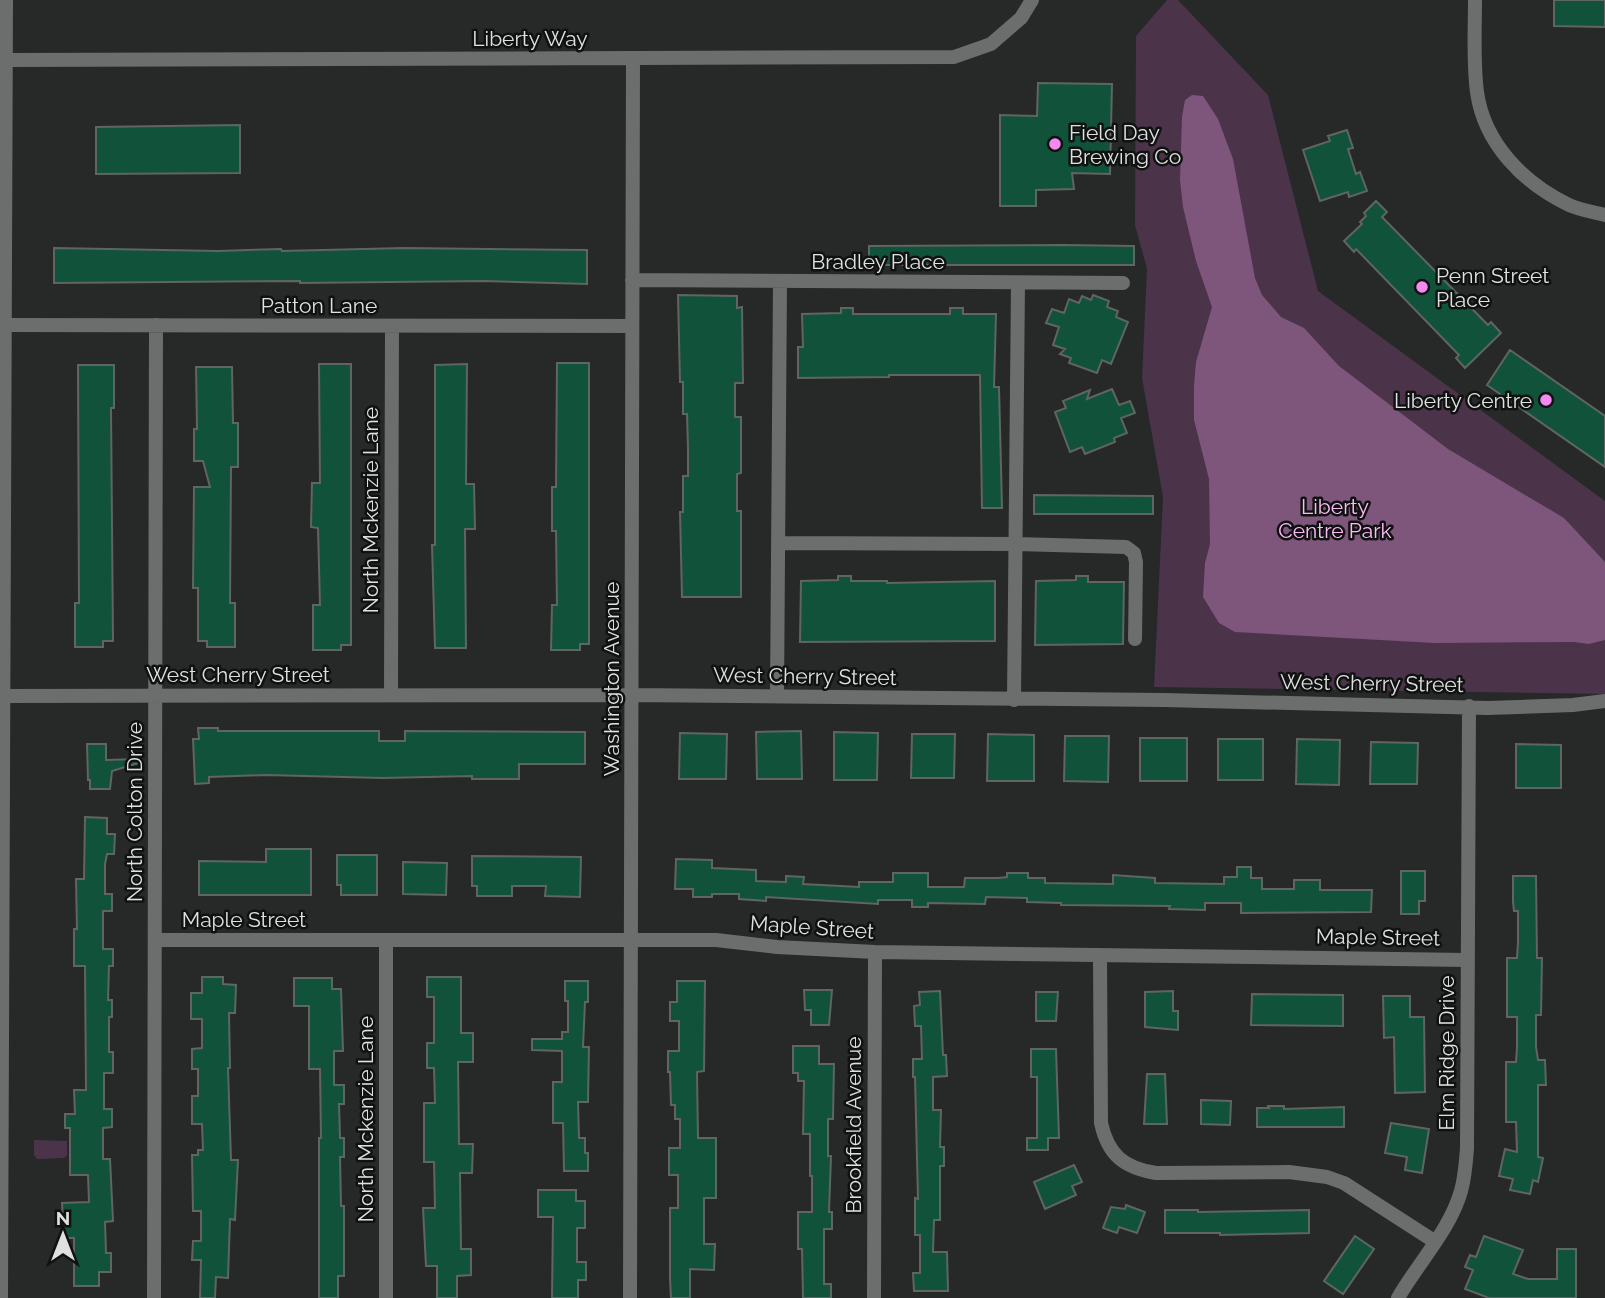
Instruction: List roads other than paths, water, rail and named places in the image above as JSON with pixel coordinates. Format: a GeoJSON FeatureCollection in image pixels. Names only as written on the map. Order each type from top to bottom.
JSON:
{"type":"FeatureCollection","features":[{"type":"Feature","properties":{"kind":"street"},"geometry":{"type":"LineString","coordinates":[[1,1298],[6,0]]}},
{"type":"Feature","properties":{"kind":"street","name":"Liberty Way"},"geometry":{"type":"LineString","coordinates":[[7,60],[954,57],[991,44],[1021,18],[1032,0]]}},
{"type":"Feature","properties":{"kind":"street"},"geometry":{"type":"LineString","coordinates":[[1475,0],[1477,94],[1485,121],[1499,149],[1517,170],[1542,190],[1570,205],[1605,215]]}},
{"type":"Feature","properties":{"kind":"street","name":"Washington Avenue"},"geometry":{"type":"LineString","coordinates":[[630,1298],[633,59]]}},
{"type":"Feature","properties":{"kind":"street","name":"Bradley Place"},"geometry":{"type":"LineString","coordinates":[[632,280],[1123,283]]}},
{"type":"Feature","properties":{"kind":"street"},"geometry":{"type":"LineString","coordinates":[[777,696],[780,281]]}},
{"type":"Feature","properties":{"kind":"street"},"geometry":{"type":"LineString","coordinates":[[1014,700],[1018,282]]}},
{"type":"Feature","properties":{"kind":"street","name":"Patton Lane"},"geometry":{"type":"LineString","coordinates":[[6,325],[632,326]]}},
{"type":"Feature","properties":{"kind":"street","name":"North Colton Drive"},"geometry":{"type":"LineString","coordinates":[[154,1298],[156,325]]}},
{"type":"Feature","properties":{"kind":"street","name":"North Mckenzie Lane"},"geometry":{"type":"LineString","coordinates":[[391,695],[392,326]]}},
{"type":"Feature","properties":{"kind":"street"},"geometry":{"type":"LineString","coordinates":[[778,543],[1126,547],[1134,553],[1136,562],[1135,639]]}},
{"type":"Feature","properties":{"kind":"street","name":"West Cherry Street"},"geometry":{"type":"LineString","coordinates":[[4,696],[777,696],[1164,700],[1488,708],[1605,701]]}},
{"type":"Feature","properties":{"kind":"street","name":"Elm Ridge Drive"},"geometry":{"type":"LineString","coordinates":[[1398,1298],[1454,1210],[1465,1173],[1469,706]]}},
{"type":"Feature","properties":{"kind":"street","name":"Maple Street"},"geometry":{"type":"LineString","coordinates":[[155,940],[716,940],[777,947],[875,952],[1467,960]]}},
{"type":"Feature","properties":{"kind":"street","name":"North Mckenzie Lane"},"geometry":{"type":"LineString","coordinates":[[386,941],[386,1298]]}},
{"type":"Feature","properties":{"kind":"street","name":"Brookfield Avenue"},"geometry":{"type":"LineString","coordinates":[[874,1298],[875,952]]}},
{"type":"Feature","properties":{"kind":"street"},"geometry":{"type":"LineString","coordinates":[[1100,955],[1101,1123],[1104,1139],[1113,1153],[1137,1170],[1156,1173],[1289,1172],[1327,1177],[1344,1183],[1434,1241]]}},
{"type":"Feature","properties":{"kind":"place","name":"Field Day Brewing Co"},"geometry":{"type":"Point","coordinates":[1055,144]}},
{"type":"Feature","properties":{"kind":"place","name":"Penn Street Place"},"geometry":{"type":"Point","coordinates":[1422,287]}},
{"type":"Feature","properties":{"kind":"place","name":"Liberty Centre"},"geometry":{"type":"Point","coordinates":[1546,400]}},
{"type":"Feature","properties":{"kind":"park label","name":"Liberty Centre Park"},"geometry":{"type":"Point","coordinates":[1335,518]}}]}
